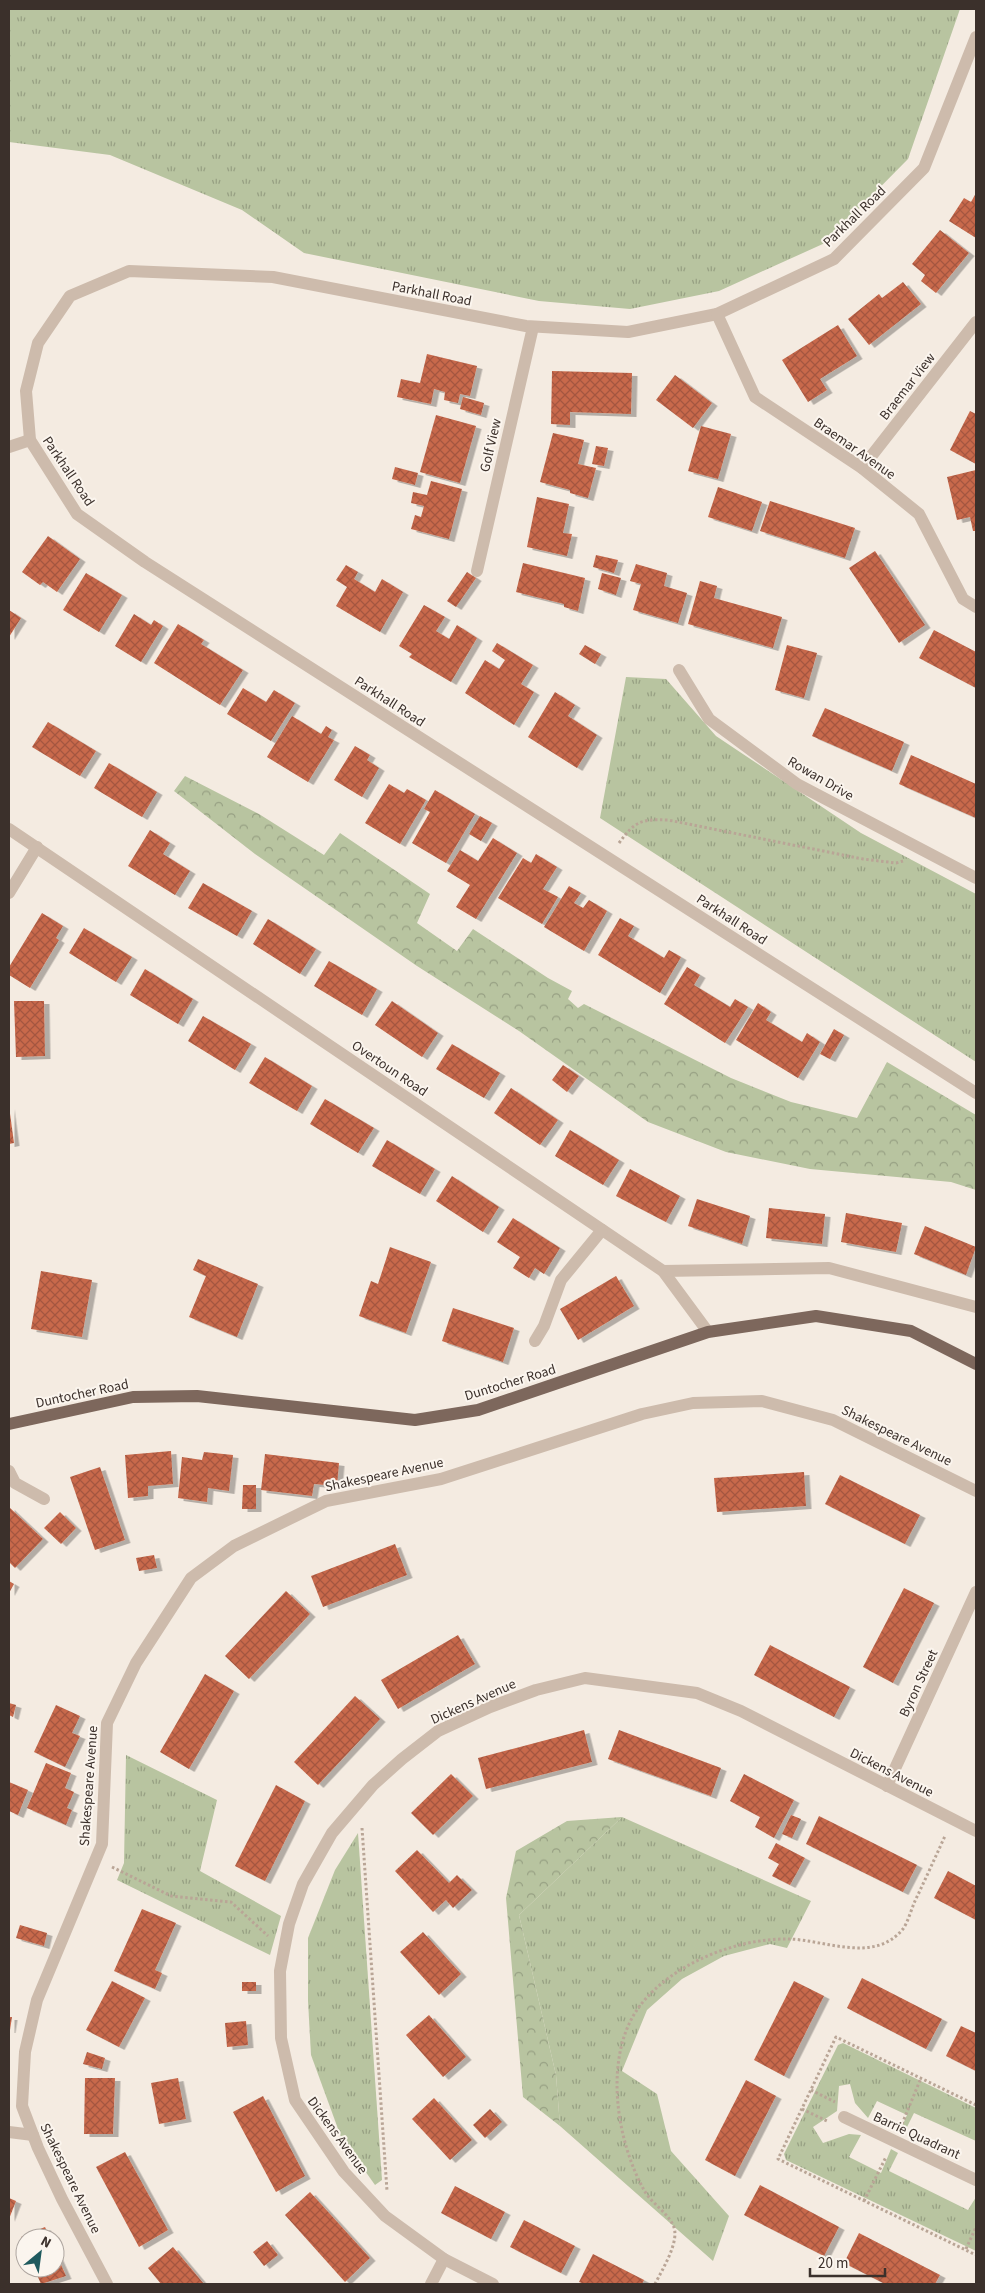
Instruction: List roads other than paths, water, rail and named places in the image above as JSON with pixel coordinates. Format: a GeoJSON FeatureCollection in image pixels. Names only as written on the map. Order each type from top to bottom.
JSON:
{"type":"FeatureCollection","features":[{"type":"Feature","properties":{"kind":"main road","name":"Duntocher Road"},"geometry":{"type":"LineString","coordinates":[[9,1424],[133,1397],[198,1396],[415,1420],[478,1410],[708,1332],[816,1316],[911,1331],[976,1364]]}},
{"type":"Feature","properties":{"kind":"street","name":"Parkhall Road"},"geometry":{"type":"LineString","coordinates":[[976,37],[924,168],[834,259],[717,314],[628,332],[533,327],[273,277],[129,272],[70,296],[38,343],[26,391],[30,440],[77,514],[145,562],[976,1094]]}},
{"type":"Feature","properties":{"kind":"street","name":"Braemar Avenue"},"geometry":{"type":"LineString","coordinates":[[717,314],[755,397],[862,468],[918,514],[963,599],[976,607]]}},
{"type":"Feature","properties":{"kind":"street","name":"Braemar View"},"geometry":{"type":"LineString","coordinates":[[862,468],[976,322]]}},
{"type":"Feature","properties":{"kind":"street","name":"Golf View"},"geometry":{"type":"LineString","coordinates":[[477,571],[533,327]]}},
{"type":"Feature","properties":{"kind":"street"},"geometry":{"type":"LineString","coordinates":[[9,447],[30,440]]}},
{"type":"Feature","properties":{"kind":"street","name":"Rowan Drive"},"geometry":{"type":"LineString","coordinates":[[679,670],[709,718],[797,784],[976,878]]}},
{"type":"Feature","properties":{"kind":"street","name":"Overtoun Road"},"geometry":{"type":"LineString","coordinates":[[9,829],[663,1272],[708,1332]]}},
{"type":"Feature","properties":{"kind":"street"},"geometry":{"type":"LineString","coordinates":[[9,893],[38,847]]}},
{"type":"Feature","properties":{"kind":"street"},"geometry":{"type":"LineString","coordinates":[[535,1341],[544,1326],[562,1280],[602,1230]]}},
{"type":"Feature","properties":{"kind":"street"},"geometry":{"type":"LineString","coordinates":[[663,1272],[829,1268],[976,1307]]}},
{"type":"Feature","properties":{"kind":"street","name":"Shakespeare Avenue"},"geometry":{"type":"LineString","coordinates":[[107,2284],[62,2199],[22,2106],[25,2052],[37,2000],[102,1844],[106,1723],[136,1663],[191,1578],[234,1546],[326,1501],[440,1479],[642,1414],[693,1403],[762,1401],[833,1420],[976,1491]]}},
{"type":"Feature","properties":{"kind":"street"},"geometry":{"type":"LineString","coordinates":[[9,1471],[16,1483],[44,1499]]}},
{"type":"Feature","properties":{"kind":"street","name":"Byron Street"},"geometry":{"type":"LineString","coordinates":[[887,1786],[976,1592]]}},
{"type":"Feature","properties":{"kind":"street","name":"Dickens Avenue"},"geometry":{"type":"LineString","coordinates":[[493,2284],[444,2259],[385,2216],[344,2172],[295,2100],[281,2038],[280,1971],[289,1924],[303,1884],[332,1833],[360,1800],[402,1759],[438,1732],[490,1707],[536,1690],[585,1678],[697,1693],[741,1711],[976,1831]]}},
{"type":"Feature","properties":{"kind":"street","name":"Barrie Quadrant"},"geometry":{"type":"LineString","coordinates":[[844,2117],[976,2180]]}},
{"type":"Feature","properties":{"kind":"street"},"geometry":{"type":"LineString","coordinates":[[9,2132],[33,2135]]}},
{"type":"Feature","properties":{"kind":"street"},"geometry":{"type":"LineString","coordinates":[[431,2284],[444,2259]]}}]}
